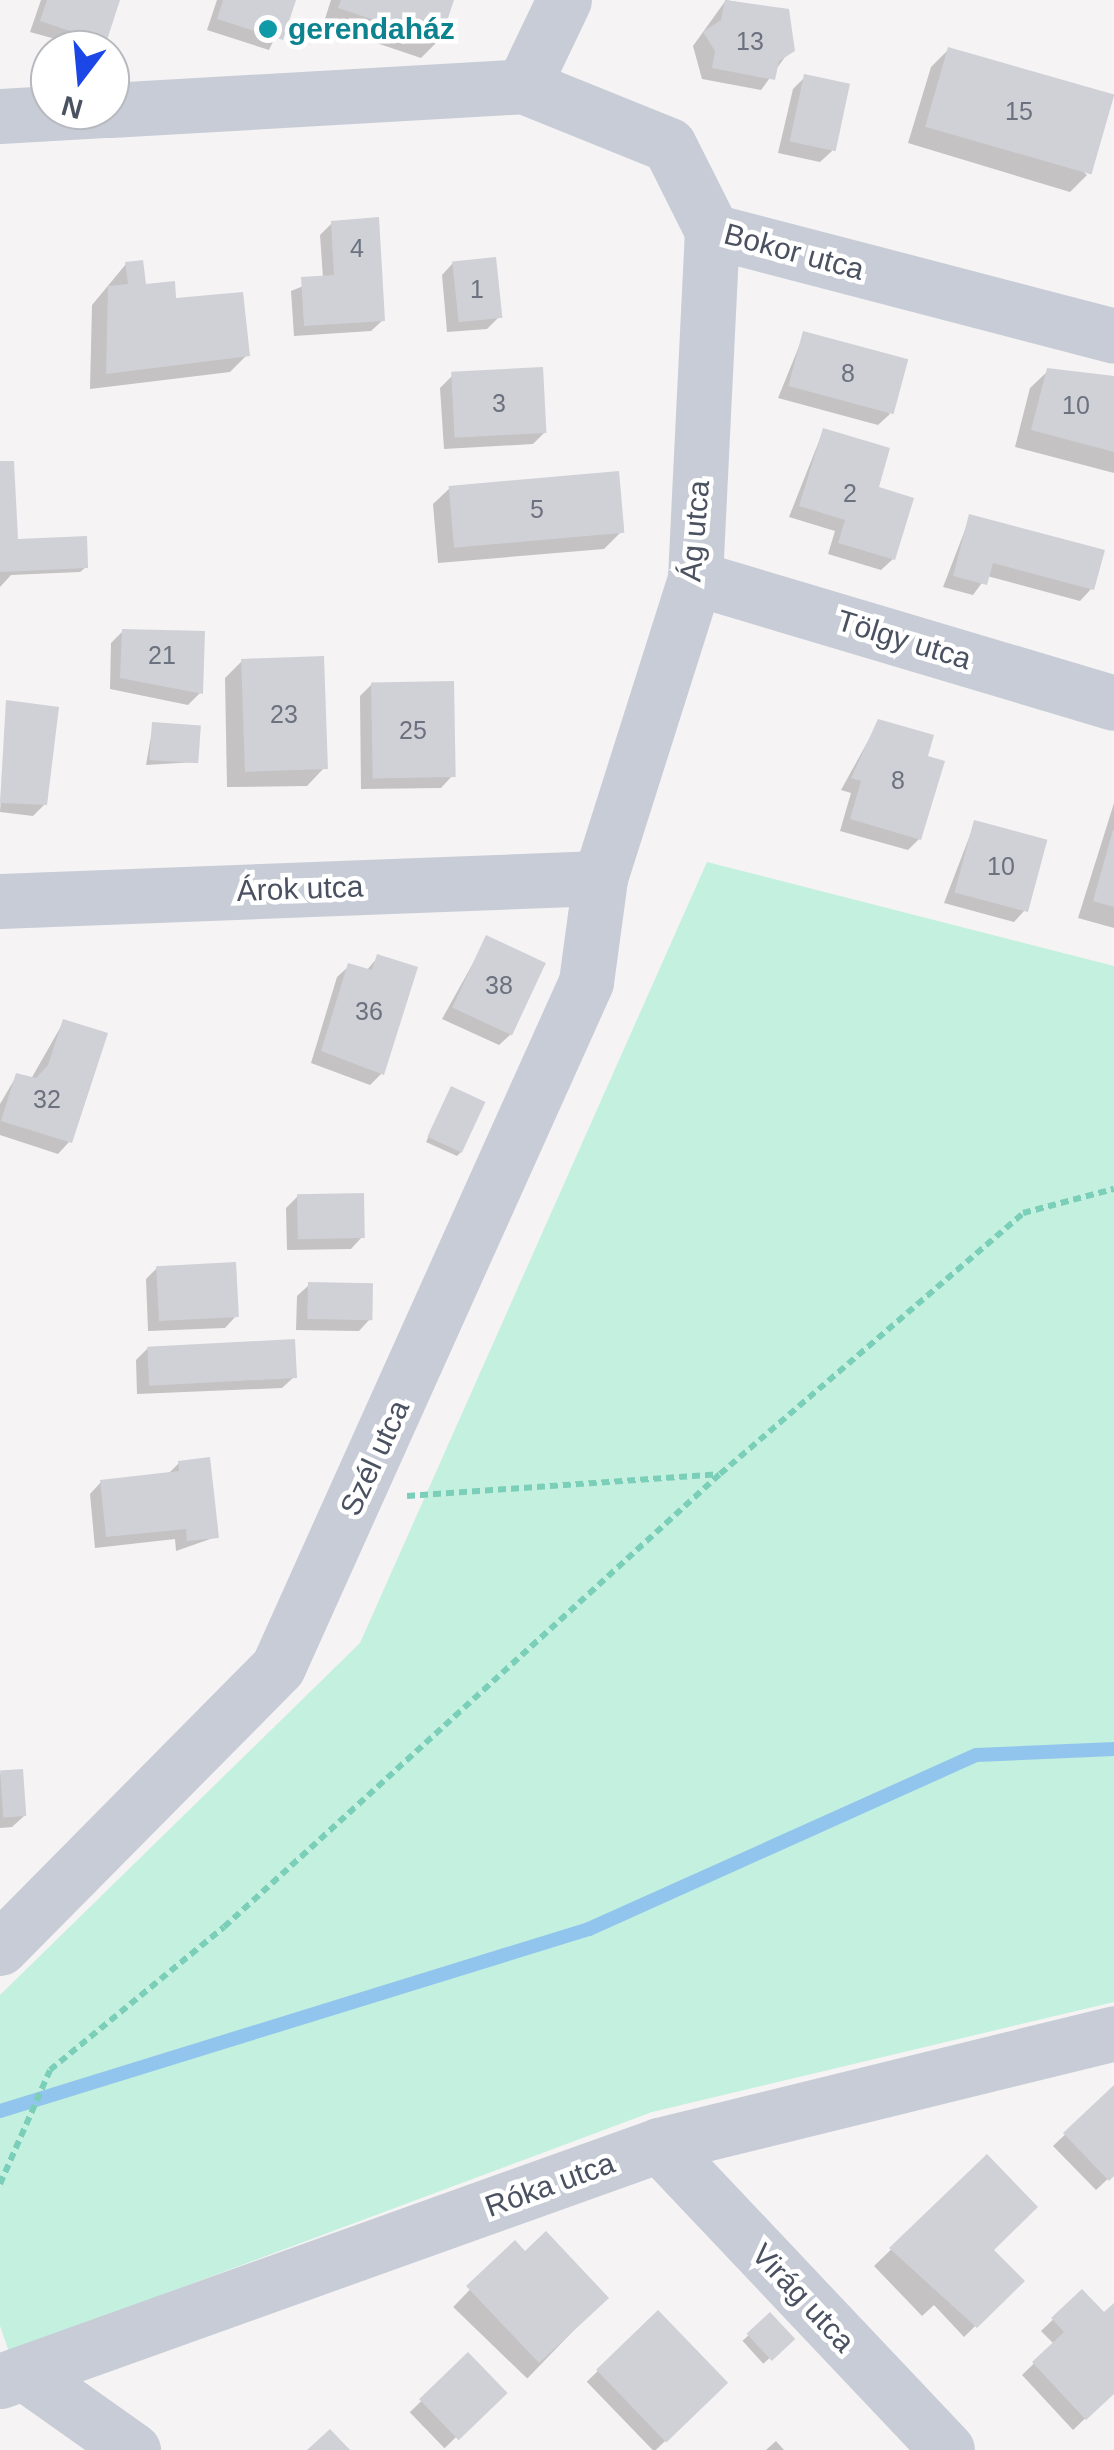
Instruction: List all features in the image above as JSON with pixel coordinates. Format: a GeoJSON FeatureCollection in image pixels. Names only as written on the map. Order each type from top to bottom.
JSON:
{"type":"FeatureCollection","features":[{"type":"Feature","properties":{"kind":"street"},"geometry":{"type":"LineString","coordinates":[[524,86],[564,0]]}},
{"type":"Feature","properties":{"kind":"street","name":"Bokor utca"},"geometry":{"type":"LineString","coordinates":[[130,109],[524,86],[668,145],[712,231],[1114,336]]}},
{"type":"Feature","properties":{"kind":"street","name":"Bokor utca"},"geometry":{"type":"LineString","coordinates":[[0,116],[30,114]]}},
{"type":"Feature","properties":{"kind":"street","name":"Ág utca"},"geometry":{"type":"LineString","coordinates":[[600,878],[695,578],[712,231]]}},
{"type":"Feature","properties":{"kind":"street","name":"Tölgy utca"},"geometry":{"type":"LineString","coordinates":[[695,578],[1114,702]]}},
{"type":"Feature","properties":{"kind":"street","name":"Árok utca"},"geometry":{"type":"LineString","coordinates":[[0,901],[600,878]]}},
{"type":"Feature","properties":{"kind":"street","name":"Szél utca"},"geometry":{"type":"LineString","coordinates":[[0,1948],[278,1667],[586,982],[600,878]]}},
{"type":"Feature","properties":{"kind":"street","name":"Róka utca"},"geometry":{"type":"LineString","coordinates":[[14,2378],[659,2145],[1114,2033]]}},
{"type":"Feature","properties":{"kind":"street","name":"Virág utca"},"geometry":{"type":"LineString","coordinates":[[659,2145],[947,2450]]}},
{"type":"Feature","properties":{"kind":"street"},"geometry":{"type":"LineString","coordinates":[[14,2378],[133,2450]]}},
{"type":"Feature","properties":{"kind":"path"},"geometry":{"type":"LineString","coordinates":[[0,2184],[50,2070],[224,1927],[720,1474],[1023,1213],[1114,1189]]}},
{"type":"Feature","properties":{"kind":"path"},"geometry":{"type":"LineString","coordinates":[[355,1500],[720,1474]]}},
{"type":"Feature","properties":{"kind":"green space"},"geometry":{"type":"Polygon","coordinates":[[[707,862],[1114,966],[1114,2002],[652,2112],[9,2352],[0,2326],[0,1995],[360,1643],[707,862]]]}},
{"type":"Feature","properties":{"kind":"building"},"geometry":{"type":"Polygon","coordinates":[[[47,0],[120,0],[110,30],[67,30],[40,21],[47,0]]]}},
{"type":"Feature","properties":{"kind":"building","name":"gerendaház"},"geometry":{"type":"Polygon","coordinates":[[[223,0],[296,0],[283,40],[217,19],[223,0]]]}},
{"type":"Feature","properties":{"kind":"building"},"geometry":{"type":"Polygon","coordinates":[[[341,0],[454,0],[440,42],[338,8],[341,0]]]}},
{"type":"Feature","properties":{"kind":"building"},"geometry":{"type":"Polygon","coordinates":[[[725,0],[789,9],[795,51],[779,61],[775,80],[712,68],[715,51],[703,32],[721,20],[725,0]]]}},
{"type":"Feature","properties":{"kind":"building"},"geometry":{"type":"Polygon","coordinates":[[[948,47],[1114,95],[1091,174],[925,127],[948,47]]]}},
{"type":"Feature","properties":{"kind":"building"},"geometry":{"type":"Polygon","coordinates":[[[804,74],[850,84],[836,151],[790,141],[804,74]]]}},
{"type":"Feature","properties":{"kind":"building"},"geometry":{"type":"Polygon","coordinates":[[[379,217],[385,321],[304,326],[301,277],[334,275],[331,221],[379,217]]]}},
{"type":"Feature","properties":{"kind":"building"},"geometry":{"type":"Polygon","coordinates":[[[496,257],[502,318],[459,322],[452,262],[496,257]]]}},
{"type":"Feature","properties":{"kind":"building"},"geometry":{"type":"Polygon","coordinates":[[[143,260],[146,284],[175,281],[176,298],[243,292],[250,356],[106,374],[108,286],[128,284],[125,262],[143,260]]]}},
{"type":"Feature","properties":{"kind":"building"},"geometry":{"type":"Polygon","coordinates":[[[803,331],[908,359],[894,414],[788,386],[803,331]]]}},
{"type":"Feature","properties":{"kind":"building"},"geometry":{"type":"Polygon","coordinates":[[[543,367],[546,433],[455,438],[451,372],[543,367]]]}},
{"type":"Feature","properties":{"kind":"building"},"geometry":{"type":"Polygon","coordinates":[[[1047,368],[1114,376],[1114,452],[1031,430],[1047,368]]]}},
{"type":"Feature","properties":{"kind":"building"},"geometry":{"type":"Polygon","coordinates":[[[823,428],[890,448],[879,487],[914,498],[895,560],[838,543],[845,520],[799,506],[823,428]]]}},
{"type":"Feature","properties":{"kind":"building"},"geometry":{"type":"Polygon","coordinates":[[[0,461],[14,461],[18,539],[87,536],[88,568],[0,572],[0,461]]]}},
{"type":"Feature","properties":{"kind":"building"},"geometry":{"type":"Polygon","coordinates":[[[619,471],[624,533],[454,548],[449,486],[619,471]]]}},
{"type":"Feature","properties":{"kind":"building"},"geometry":{"type":"Polygon","coordinates":[[[969,514],[1105,550],[1094,590],[993,563],[987,585],[953,576],[969,514]]]}},
{"type":"Feature","properties":{"kind":"building"},"geometry":{"type":"Polygon","coordinates":[[[122,629],[205,631],[203,694],[120,678],[122,629]]]}},
{"type":"Feature","properties":{"kind":"building"},"geometry":{"type":"Polygon","coordinates":[[[324,656],[328,769],[245,772],[241,659],[324,656]]]}},
{"type":"Feature","properties":{"kind":"building"},"geometry":{"type":"Polygon","coordinates":[[[454,681],[456,777],[373,778],[371,682],[454,681]]]}},
{"type":"Feature","properties":{"kind":"building"},"geometry":{"type":"Polygon","coordinates":[[[6,700],[59,707],[47,805],[0,803],[6,700]]]}},
{"type":"Feature","properties":{"kind":"building"},"geometry":{"type":"Polygon","coordinates":[[[878,719],[934,735],[928,756],[945,761],[921,840],[850,819],[861,781],[851,778],[878,719]]]}},
{"type":"Feature","properties":{"kind":"building"},"geometry":{"type":"Polygon","coordinates":[[[152,722],[201,725],[198,763],[149,760],[152,722]]]}},
{"type":"Feature","properties":{"kind":"building"},"geometry":{"type":"Polygon","coordinates":[[[974,820],[1047,840],[1028,912],[955,892],[974,820]]]}},
{"type":"Feature","properties":{"kind":"building"},"geometry":{"type":"Polygon","coordinates":[[[1114,830],[1114,907],[1093,901],[1114,830]]]}},
{"type":"Feature","properties":{"kind":"building"},"geometry":{"type":"Polygon","coordinates":[[[486,935],[546,963],[512,1035],[452,1008],[486,935]]]}},
{"type":"Feature","properties":{"kind":"building"},"geometry":{"type":"Polygon","coordinates":[[[377,954],[418,967],[384,1075],[321,1051],[348,963],[372,970],[377,954]]]}},
{"type":"Feature","properties":{"kind":"building"},"geometry":{"type":"Polygon","coordinates":[[[63,1019],[108,1033],[72,1143],[1,1121],[16,1073],[36,1078],[48,1065],[63,1019]]]}},
{"type":"Feature","properties":{"kind":"building"},"geometry":{"type":"Polygon","coordinates":[[[451,1086],[485,1102],[462,1153],[427,1137],[451,1086]]]}},
{"type":"Feature","properties":{"kind":"building"},"geometry":{"type":"Polygon","coordinates":[[[364,1193],[365,1238],[298,1239],[297,1194],[364,1193]]]}},
{"type":"Feature","properties":{"kind":"building"},"geometry":{"type":"Polygon","coordinates":[[[236,1262],[239,1317],[159,1321],[156,1266],[236,1262]]]}},
{"type":"Feature","properties":{"kind":"building"},"geometry":{"type":"Polygon","coordinates":[[[308,1282],[373,1283],[372,1320],[307,1319],[308,1282]]]}},
{"type":"Feature","properties":{"kind":"building"},"geometry":{"type":"Polygon","coordinates":[[[295,1339],[297,1378],[149,1386],[147,1347],[295,1339]]]}},
{"type":"Feature","properties":{"kind":"building"},"geometry":{"type":"Polygon","coordinates":[[[210,1457],[219,1538],[187,1541],[186,1529],[106,1537],[100,1480],[179,1471],[178,1461],[210,1457]]]}},
{"type":"Feature","properties":{"kind":"building"},"geometry":{"type":"Polygon","coordinates":[[[23,1769],[26,1816],[3,1817],[0,1771],[23,1769]]]}},
{"type":"Feature","properties":{"kind":"building"},"geometry":{"type":"Polygon","coordinates":[[[1114,2085],[1114,2176],[1109,2181],[1063,2133],[1114,2085]]]}},
{"type":"Feature","properties":{"kind":"building"},"geometry":{"type":"Polygon","coordinates":[[[987,2154],[1038,2207],[994,2250],[1025,2281],[977,2328],[889,2248],[987,2154]]]}},
{"type":"Feature","properties":{"kind":"building"},"geometry":{"type":"Polygon","coordinates":[[[546,2231],[609,2298],[539,2363],[466,2286],[515,2240],[525,2251],[546,2231]]]}},
{"type":"Feature","properties":{"kind":"building"},"geometry":{"type":"Polygon","coordinates":[[[1082,2289],[1104,2312],[1114,2303],[1114,2394],[1086,2420],[1032,2362],[1064,2332],[1051,2318],[1082,2289]]]}},
{"type":"Feature","properties":{"kind":"building"},"geometry":{"type":"Polygon","coordinates":[[[658,2310],[728,2383],[666,2442],[596,2370],[658,2310]]]}},
{"type":"Feature","properties":{"kind":"building"},"geometry":{"type":"Polygon","coordinates":[[[770,2312],[795,2339],[772,2361],[747,2334],[770,2312]]]}},
{"type":"Feature","properties":{"kind":"building"},"geometry":{"type":"Polygon","coordinates":[[[468,2352],[508,2393],[459,2440],[419,2399],[468,2352]]]}},
{"type":"Feature","properties":{"kind":"building"},"geometry":{"type":"Polygon","coordinates":[[[330,2429],[350,2450],[307,2450],[330,2429]]]}},
{"type":"Feature","properties":{"kind":"waterway"},"geometry":{"type":"LineString","coordinates":[[0,2111],[589,1929],[976,1755],[1114,1749]]}},
{"type":"Feature","properties":{"kind":"place","name":"gerendaház"},"geometry":{"type":"Point","coordinates":[268,29]}}]}
